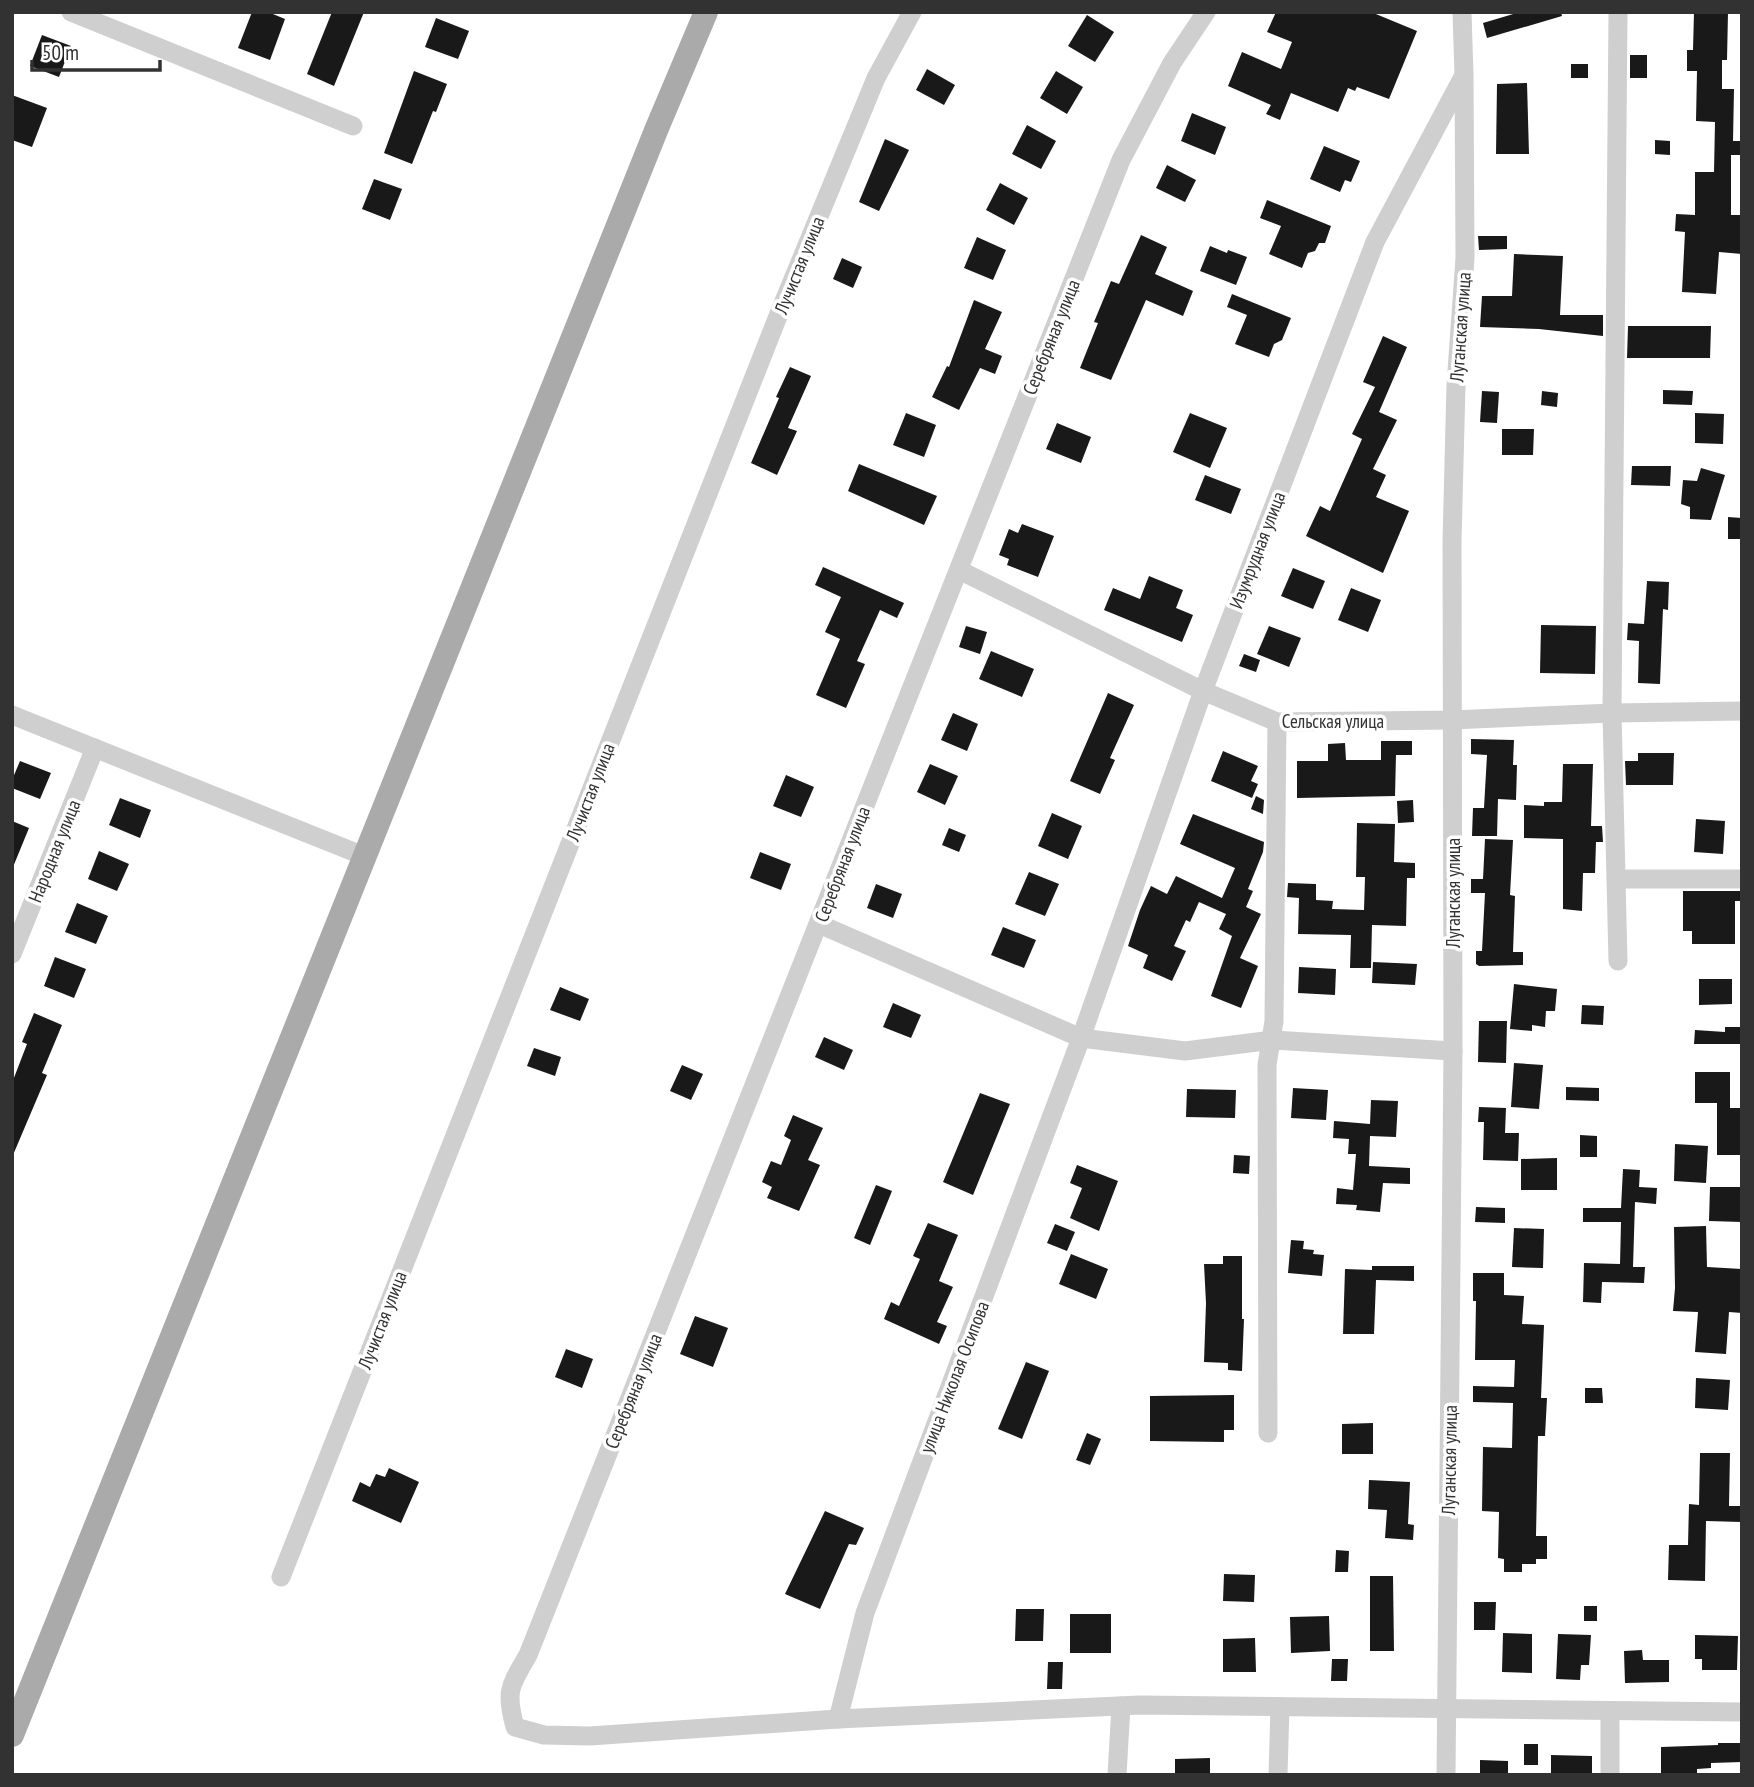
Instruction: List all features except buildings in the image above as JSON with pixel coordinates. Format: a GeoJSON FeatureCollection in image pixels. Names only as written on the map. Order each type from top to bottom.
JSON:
{"type":"FeatureCollection","features":[{"type":"Feature","properties":{"kind":"main road"},"geometry":{"type":"LineString","coordinates":[[12,1735],[657,128],[706,12]]}},
{"type":"Feature","properties":{"kind":"street"},"geometry":{"type":"LineString","coordinates":[[71,12],[353,126]]}},
{"type":"Feature","properties":{"kind":"street","name":"Лучистая улица"},"geometry":{"type":"LineString","coordinates":[[281,1577],[776,319],[876,78],[912,12]]}},
{"type":"Feature","properties":{"kind":"street","name":"Серебряная улица"},"geometry":{"type":"LineString","coordinates":[[838,1719],[590,1736],[544,1735],[515,1727],[509,1706],[510,1686],[528,1655],[1121,160],[1172,63],[1206,12]]}},
{"type":"Feature","properties":{"kind":"street","name":"Луганская улица"},"geometry":{"type":"LineString","coordinates":[[1446,1775],[1453,1051],[1452,541],[1456,385],[1465,258],[1462,12]]}},
{"type":"Feature","properties":{"kind":"street"},"geometry":{"type":"LineString","coordinates":[[1618,12],[1612,713],[1618,961]]}},
{"type":"Feature","properties":{"kind":"street","name":"Изумрудная улица"},"geometry":{"type":"LineString","coordinates":[[1081,1038],[1203,691],[1375,242],[1464,75]]}},
{"type":"Feature","properties":{"kind":"street","name":"Сельская улица"},"geometry":{"type":"LineString","coordinates":[[958,570],[1203,691],[1277,722],[1452,720],[1742,711]]}},
{"type":"Feature","properties":{"kind":"street"},"geometry":{"type":"LineString","coordinates":[[12,715],[364,856]]}},
{"type":"Feature","properties":{"kind":"street"},"geometry":{"type":"LineString","coordinates":[[1268,1433],[1267,1065],[1273,1040],[1277,722]]}},
{"type":"Feature","properties":{"kind":"street","name":"Народная улица"},"geometry":{"type":"LineString","coordinates":[[12,954],[95,748]]}},
{"type":"Feature","properties":{"kind":"street"},"geometry":{"type":"LineString","coordinates":[[1616,879],[1742,879]]}},
{"type":"Feature","properties":{"kind":"street"},"geometry":{"type":"LineString","coordinates":[[819,924],[1081,1038],[1185,1051],[1273,1040],[1453,1051]]}},
{"type":"Feature","properties":{"kind":"street","name":"улица Николая Осипова"},"geometry":{"type":"LineString","coordinates":[[838,1719],[865,1613],[1081,1038]]}},
{"type":"Feature","properties":{"kind":"street"},"geometry":{"type":"LineString","coordinates":[[1117,1775],[1121,1706]]}},
{"type":"Feature","properties":{"kind":"street"},"geometry":{"type":"LineString","coordinates":[[838,1719],[1121,1706],[1742,1712]]}},
{"type":"Feature","properties":{"kind":"street"},"geometry":{"type":"LineString","coordinates":[[1278,1775],[1279,1707]]}},
{"type":"Feature","properties":{"kind":"street"},"geometry":{"type":"LineString","coordinates":[[1610,1711],[1610,1775]]}}]}
